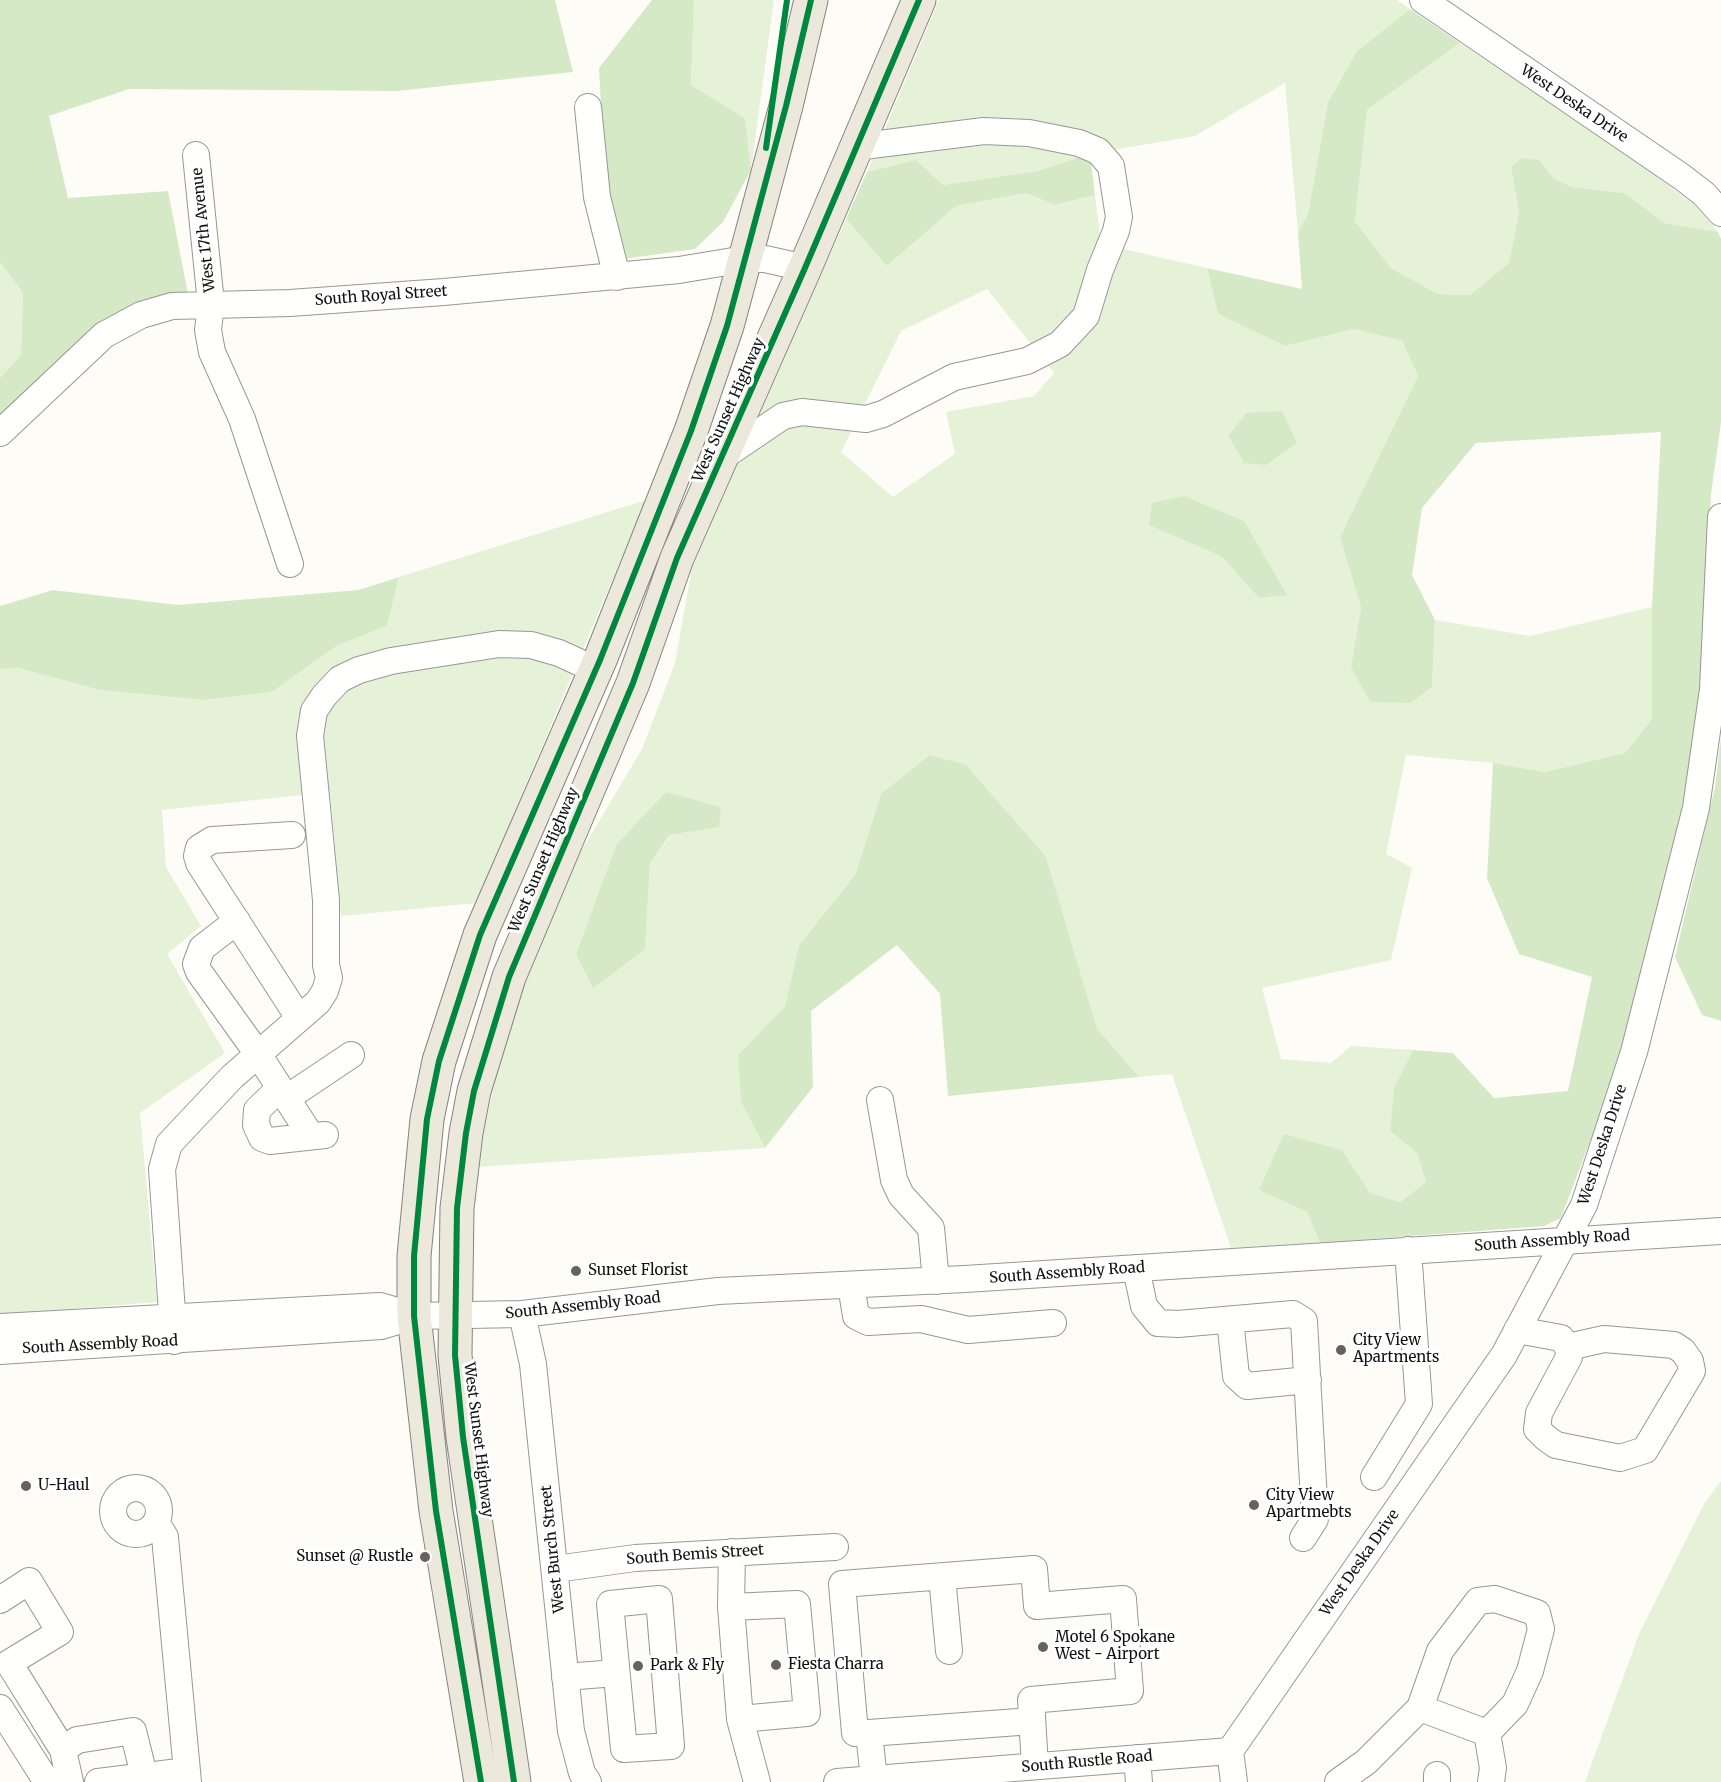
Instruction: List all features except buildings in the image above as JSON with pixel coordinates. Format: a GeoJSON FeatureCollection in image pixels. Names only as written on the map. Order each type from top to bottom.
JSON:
{"type":"FeatureCollection","features":[{"type":"Feature","properties":{"kind":"main road"},"geometry":{"type":"LineString","coordinates":[[755,224],[787,0]]}},
{"type":"Feature","properties":{"kind":"main road","name":"West Sunset Highway"},"geometry":{"type":"LineString","coordinates":[[481,1782],[436,1511],[414,1316],[418,1187],[427,1119],[439,1061],[480,935],[596,670],[691,431],[727,326],[811,0]]}},
{"type":"Feature","properties":{"kind":"main road"},"geometry":{"type":"LineString","coordinates":[[896,53],[906,0]]}},
{"type":"Feature","properties":{"kind":"main road","name":"West Sunset Highway"},"geometry":{"type":"LineString","coordinates":[[514,1782],[460,1408],[455,1355],[455,1232],[461,1166],[474,1091],[486,1043],[520,948],[633,683],[677,558],[805,268],[919,0]]}},
{"type":"Feature","properties":{"kind":"main road"},"geometry":{"type":"LineString","coordinates":[[486,1591],[473,1606],[472,1620],[490,1782]]}},
{"type":"Feature","properties":{"kind":"street","name":"West Deska Drive"},"geometry":{"type":"LineString","coordinates":[[1423,0],[1682,177],[1704,194],[1721,213]]}},
{"type":"Feature","properties":{"kind":"street"},"geometry":{"type":"LineString","coordinates":[[588,107],[597,196],[617,277]]}},
{"type":"Feature","properties":{"kind":"street"},"geometry":{"type":"LineString","coordinates":[[721,458],[783,416],[802,412],[867,419],[883,414],[954,377],[1027,361],[1060,344],[1086,316],[1100,270],[1116,231],[1119,216],[1111,166],[1098,151],[1079,143],[1029,133],[984,131],[855,147]]}},
{"type":"Feature","properties":{"kind":"street","name":"West 17th Avenue"},"geometry":{"type":"LineString","coordinates":[[196,155],[211,304],[208,330],[212,352],[242,419],[290,564]]}},
{"type":"Feature","properties":{"kind":"street","name":"South Royal Street"},"geometry":{"type":"LineString","coordinates":[[0,433],[105,335],[156,310],[172,306],[339,300],[617,277],[745,259],[765,259],[805,268]]}},
{"type":"Feature","properties":{"kind":"street","name":"West Deska Drive"},"geometry":{"type":"LineString","coordinates":[[1230,1751],[1504,1355],[1568,1239],[1584,1205],[1634,1052],[1696,808],[1713,689],[1721,518]]}},
{"type":"Feature","properties":{"kind":"street"},"geometry":{"type":"LineString","coordinates":[[173,1330],[162,1169],[169,1144],[206,1102],[318,1002],[326,991],[329,978],[326,965],[326,900],[310,736],[314,711],[340,678],[359,669],[391,661],[498,644],[531,645],[559,653],[596,670]]}},
{"type":"Feature","properties":{"kind":"street"},"geometry":{"type":"LineString","coordinates":[[292,835],[212,840],[199,848],[199,863],[299,1018]]}},
{"type":"Feature","properties":{"kind":"street"},"geometry":{"type":"LineString","coordinates":[[237,921],[202,948],[196,964],[199,972],[283,1093],[319,1135],[270,1141],[262,1138],[258,1131],[256,1110],[283,1093],[351,1055]]}},
{"type":"Feature","properties":{"kind":"street"},"geometry":{"type":"LineString","coordinates":[[880,1100],[894,1180],[902,1195],[931,1228],[936,1281]]}},
{"type":"Feature","properties":{"kind":"street","name":"South Assembly Road"},"geometry":{"type":"LineString","coordinates":[[0,1351],[380,1306],[414,1316],[522,1314],[718,1291],[936,1281],[1721,1231]]}},
{"type":"Feature","properties":{"kind":"street"},"geometry":{"type":"LineString","coordinates":[[1374,1477],[1419,1404],[1408,1250]]}},
{"type":"Feature","properties":{"kind":"street"},"geometry":{"type":"LineString","coordinates":[[1136,1268],[1144,1306],[1158,1323],[1178,1324],[1293,1314],[1304,1321],[1315,1519],[1303,1538]]}},
{"type":"Feature","properties":{"kind":"street"},"geometry":{"type":"LineString","coordinates":[[851,1285],[856,1316],[868,1322],[921,1319],[968,1330],[1053,1323]]}},
{"type":"Feature","properties":{"kind":"street","name":"West Burch Street"},"geometry":{"type":"LineString","coordinates":[[522,1314],[533,1364],[574,1747],[582,1773],[588,1782]]}},
{"type":"Feature","properties":{"kind":"street"},"geometry":{"type":"LineString","coordinates":[[1230,1320],[1236,1376],[1247,1386],[1308,1380]]}},
{"type":"Feature","properties":{"kind":"street","name":"South Assembly Road"},"geometry":{"type":"LineString","coordinates":[[0,1327],[173,1330]]}},
{"type":"Feature","properties":{"kind":"street"},"geometry":{"type":"LineString","coordinates":[[1517,1330],[1561,1338],[1568,1347],[1569,1357],[1539,1413],[1537,1429],[1556,1445],[1620,1458],[1646,1450],[1692,1371],[1690,1361],[1683,1351],[1674,1345],[1605,1339],[1568,1347]]}},
{"type":"Feature","properties":{"kind":"street"},"geometry":{"type":"LineString","coordinates":[[98,1782],[144,1775],[187,1777],[165,1537],[156,1522]]}},
{"type":"Feature","properties":{"kind":"street","name":"South Bemis Street"},"geometry":{"type":"LineString","coordinates":[[556,1569],[635,1558],[835,1547]]}},
{"type":"Feature","properties":{"kind":"street"},"geometry":{"type":"LineString","coordinates":[[732,1552],[731,1607],[740,1719],[757,1782]]}},
{"type":"Feature","properties":{"kind":"street"},"geometry":{"type":"LineString","coordinates":[[1028,1772],[1032,1721],[1031,1700],[1130,1691],[1123,1599],[1037,1606],[1034,1569],[842,1584],[855,1733],[1032,1721]]}},
{"type":"Feature","properties":{"kind":"street"},"geometry":{"type":"LineString","coordinates":[[942,1577],[948,1651]]}},
{"type":"Feature","properties":{"kind":"street"},"geometry":{"type":"LineString","coordinates":[[0,1600],[29,1581],[60,1632],[4,1666],[63,1750],[70,1782]]}},
{"type":"Feature","properties":{"kind":"street"},"geometry":{"type":"LineString","coordinates":[[659,1599],[671,1746],[624,1749],[616,1673],[610,1604],[659,1599]]}},
{"type":"Feature","properties":{"kind":"street"},"geometry":{"type":"LineString","coordinates":[[1338,1782],[1366,1762],[1420,1708],[1440,1651],[1478,1601],[1495,1599],[1537,1613],[1541,1629],[1530,1671],[1515,1704],[1486,1733]]}},
{"type":"Feature","properties":{"kind":"street"},"geometry":{"type":"LineString","coordinates":[[731,1607],[797,1604],[807,1713],[740,1719]]}},
{"type":"Feature","properties":{"kind":"street"},"geometry":{"type":"LineString","coordinates":[[566,1677],[616,1673]]}},
{"type":"Feature","properties":{"kind":"street"},"geometry":{"type":"LineString","coordinates":[[0,1708],[46,1782]]}},
{"type":"Feature","properties":{"kind":"street"},"geometry":{"type":"LineString","coordinates":[[1420,1708],[1486,1733]]}},
{"type":"Feature","properties":{"kind":"street"},"geometry":{"type":"LineString","coordinates":[[18,1736],[43,1719]]}},
{"type":"Feature","properties":{"kind":"street"},"geometry":{"type":"LineString","coordinates":[[63,1750],[77,1740],[133,1731],[144,1775]]}},
{"type":"Feature","properties":{"kind":"street"},"geometry":{"type":"LineString","coordinates":[[869,1733],[874,1779]]}},
{"type":"Feature","properties":{"kind":"street"},"geometry":{"type":"LineString","coordinates":[[1486,1733],[1492,1768],[1491,1782]]}},
{"type":"Feature","properties":{"kind":"street"},"geometry":{"type":"LineString","coordinates":[[1230,1751],[1234,1782]]}},
{"type":"Feature","properties":{"kind":"street","name":"South Rustle Road"},"geometry":{"type":"LineString","coordinates":[[837,1782],[1028,1772],[1138,1770],[1230,1751]]}},
{"type":"Feature","properties":{"kind":"green space"},"geometry":{"type":"Polygon","coordinates":[[[0,0],[555,0],[573,72],[397,91],[129,89],[49,116],[68,198],[168,191],[188,294],[0,418],[0,378],[21,355],[23,293],[0,262],[0,0]]]}},
{"type":"Feature","properties":{"kind":"green space"},"geometry":{"type":"Polygon","coordinates":[[[652,0],[694,0],[691,85],[745,118],[751,170],[723,222],[695,249],[623,259],[606,197],[599,68],[652,0]]]}},
{"type":"Feature","properties":{"kind":"green space"},"geometry":{"type":"Polygon","coordinates":[[[694,0],[774,0],[751,170],[745,118],[691,85],[694,0]]]}},
{"type":"Feature","properties":{"kind":"green space"},"geometry":{"type":"Polygon","coordinates":[[[939,0],[1397,0],[1410,9],[1357,51],[1328,102],[1308,214],[1298,232],[1285,83],[1195,136],[1090,154],[1037,171],[943,185],[916,160],[867,172],[939,0]]]}},
{"type":"Feature","properties":{"kind":"green space"},"geometry":{"type":"Polygon","coordinates":[[[1410,9],[1460,43],[1367,110],[1355,221],[1391,268],[1438,294],[1470,295],[1509,263],[1519,212],[1511,167],[1522,158],[1539,160],[1554,178],[1572,187],[1624,193],[1665,223],[1718,232],[1721,239],[1721,422],[1711,494],[1702,684],[1687,801],[1613,1080],[1561,1218],[1544,1226],[1320,1243],[1307,1212],[1259,1190],[1284,1134],[1342,1150],[1370,1193],[1400,1202],[1426,1182],[1417,1153],[1390,1131],[1394,1088],[1413,1050],[1453,1053],[1494,1098],[1568,1091],[1592,977],[1519,954],[1487,878],[1493,763],[1545,772],[1625,753],[1652,719],[1652,607],[1661,432],[1476,443],[1422,508],[1412,575],[1435,620],[1432,687],[1410,703],[1370,702],[1351,667],[1361,608],[1340,537],[1418,376],[1402,341],[1354,329],[1285,346],[1218,314],[1207,268],[1302,289],[1298,232],[1308,214],[1328,102],[1357,51],[1410,9]]]}},
{"type":"Feature","properties":{"kind":"green space"},"geometry":{"type":"Polygon","coordinates":[[[1460,43],[1630,156],[1697,207],[1718,232],[1665,223],[1624,193],[1573,187],[1554,178],[1539,160],[1511,168],[1519,212],[1509,263],[1470,295],[1438,294],[1391,268],[1355,221],[1367,110],[1460,43]]]}},
{"type":"Feature","properties":{"kind":"green space"},"geometry":{"type":"Polygon","coordinates":[[[1090,154],[1095,195],[1055,205],[1026,193],[956,206],[887,266],[846,219],[867,172],[916,160],[943,185],[1037,171],[1090,154]]]}},
{"type":"Feature","properties":{"kind":"green space"},"geometry":{"type":"Polygon","coordinates":[[[1026,193],[1055,205],[1095,195],[1101,244],[1207,268],[1218,314],[1285,346],[1354,329],[1402,341],[1418,376],[1340,537],[1361,608],[1351,667],[1432,687],[1435,620],[1530,636],[1652,607],[1652,719],[1625,753],[1545,772],[1493,763],[1406,755],[1386,854],[1412,868],[1391,960],[1262,988],[1281,1059],[1331,1063],[1351,1046],[1413,1050],[1394,1088],[1390,1131],[1417,1153],[1426,1182],[1400,1202],[1369,1193],[1342,1150],[1260,1190],[1307,1212],[1320,1243],[1231,1248],[1172,1074],[1139,1077],[1097,1030],[1046,857],[881,794],[855,875],[799,945],[785,1006],[738,1055],[741,1102],[765,1148],[476,1167],[510,1015],[566,877],[642,749],[675,663],[692,568],[846,219],[887,266],[956,206],[1026,193]],[[987,289],[901,331],[841,452],[893,497],[955,454],[946,412],[1034,396],[1054,373],[987,289]],[[1246,413],[1228,436],[1244,463],[1246,413]],[[1221,556],[1259,598],[1286,595],[1221,556]],[[666,792],[576,953],[645,949],[650,863],[671,835],[718,827],[666,792]]]}},
{"type":"Feature","properties":{"kind":"green space"},"geometry":{"type":"Polygon","coordinates":[[[0,262],[23,293],[21,355],[0,378],[0,262]]]}},
{"type":"Feature","properties":{"kind":"green space"},"geometry":{"type":"Polygon","coordinates":[[[1282,411],[1297,443],[1266,465],[1244,463],[1228,436],[1246,413],[1282,411]]]}},
{"type":"Feature","properties":{"kind":"green space"},"geometry":{"type":"Polygon","coordinates":[[[1184,496],[1244,521],[1287,595],[1259,598],[1221,556],[1149,525],[1152,503],[1184,496]]]}},
{"type":"Feature","properties":{"kind":"green space"},"geometry":{"type":"Polygon","coordinates":[[[646,500],[476,903],[341,916],[330,792],[162,810],[166,867],[201,926],[167,954],[225,1053],[140,1113],[157,1302],[0,1315],[0,669],[18,668],[100,690],[203,700],[272,692],[338,645],[387,626],[399,577],[646,500]]]}},
{"type":"Feature","properties":{"kind":"green space"},"geometry":{"type":"Polygon","coordinates":[[[399,577],[387,626],[338,645],[272,692],[203,700],[100,690],[18,668],[0,669],[0,606],[53,590],[178,605],[359,590],[399,577]]]}},
{"type":"Feature","properties":{"kind":"green space"},"geometry":{"type":"Polygon","coordinates":[[[1721,738],[1721,1021],[1702,1015],[1675,957],[1715,787],[1721,738]]]}},
{"type":"Feature","properties":{"kind":"green space"},"geometry":{"type":"Polygon","coordinates":[[[930,755],[966,765],[1046,857],[1097,1029],[1139,1077],[948,1096],[940,994],[897,945],[811,1011],[813,1087],[765,1148],[741,1102],[738,1055],[785,1006],[799,945],[855,875],[881,794],[930,755]]]}},
{"type":"Feature","properties":{"kind":"green space"},"geometry":{"type":"Polygon","coordinates":[[[666,792],[721,807],[719,827],[670,835],[650,863],[645,949],[593,988],[576,954],[617,844],[666,792]]]}},
{"type":"Feature","properties":{"kind":"green space"},"geometry":{"type":"Polygon","coordinates":[[[1721,1481],[1721,1782],[1585,1782],[1639,1634],[1704,1504],[1721,1481]]]}},
{"type":"Feature","properties":{"kind":"cycle path"},"geometry":{"type":"LineString","coordinates":[[766,148],[787,0]]}},
{"type":"Feature","properties":{"kind":"cycle path"},"geometry":{"type":"LineString","coordinates":[[481,1782],[436,1511],[414,1316],[414,1256],[427,1119],[439,1061],[480,935],[600,660],[691,431],[727,326],[786,106],[811,0]]}},
{"type":"Feature","properties":{"kind":"cycle path"},"geometry":{"type":"LineString","coordinates":[[514,1782],[463,1437],[455,1355],[457,1208],[466,1133],[474,1091],[509,977],[633,683],[677,558],[805,268],[919,0]]}},
{"type":"Feature","properties":{"kind":"place","name":"Sunset Florist"},"geometry":{"type":"Point","coordinates":[576,1271]}},
{"type":"Feature","properties":{"kind":"place","name":"City View Apartments"},"geometry":{"type":"Point","coordinates":[1341,1350]}},
{"type":"Feature","properties":{"kind":"place","name":"U-Haul"},"geometry":{"type":"Point","coordinates":[26,1486]}},
{"type":"Feature","properties":{"kind":"place","name":"City View Apartmebts"},"geometry":{"type":"Point","coordinates":[1254,1505]}},
{"type":"Feature","properties":{"kind":"place","name":"Sunset @ Rustle"},"geometry":{"type":"Point","coordinates":[425,1557]}},
{"type":"Feature","properties":{"kind":"place","name":"Motel 6 Spokane West - Airport"},"geometry":{"type":"Point","coordinates":[1043,1647]}},
{"type":"Feature","properties":{"kind":"place","name":"Fiesta Charra"},"geometry":{"type":"Point","coordinates":[776,1665]}},
{"type":"Feature","properties":{"kind":"place","name":"Park & Fly"},"geometry":{"type":"Point","coordinates":[638,1666]}}]}
